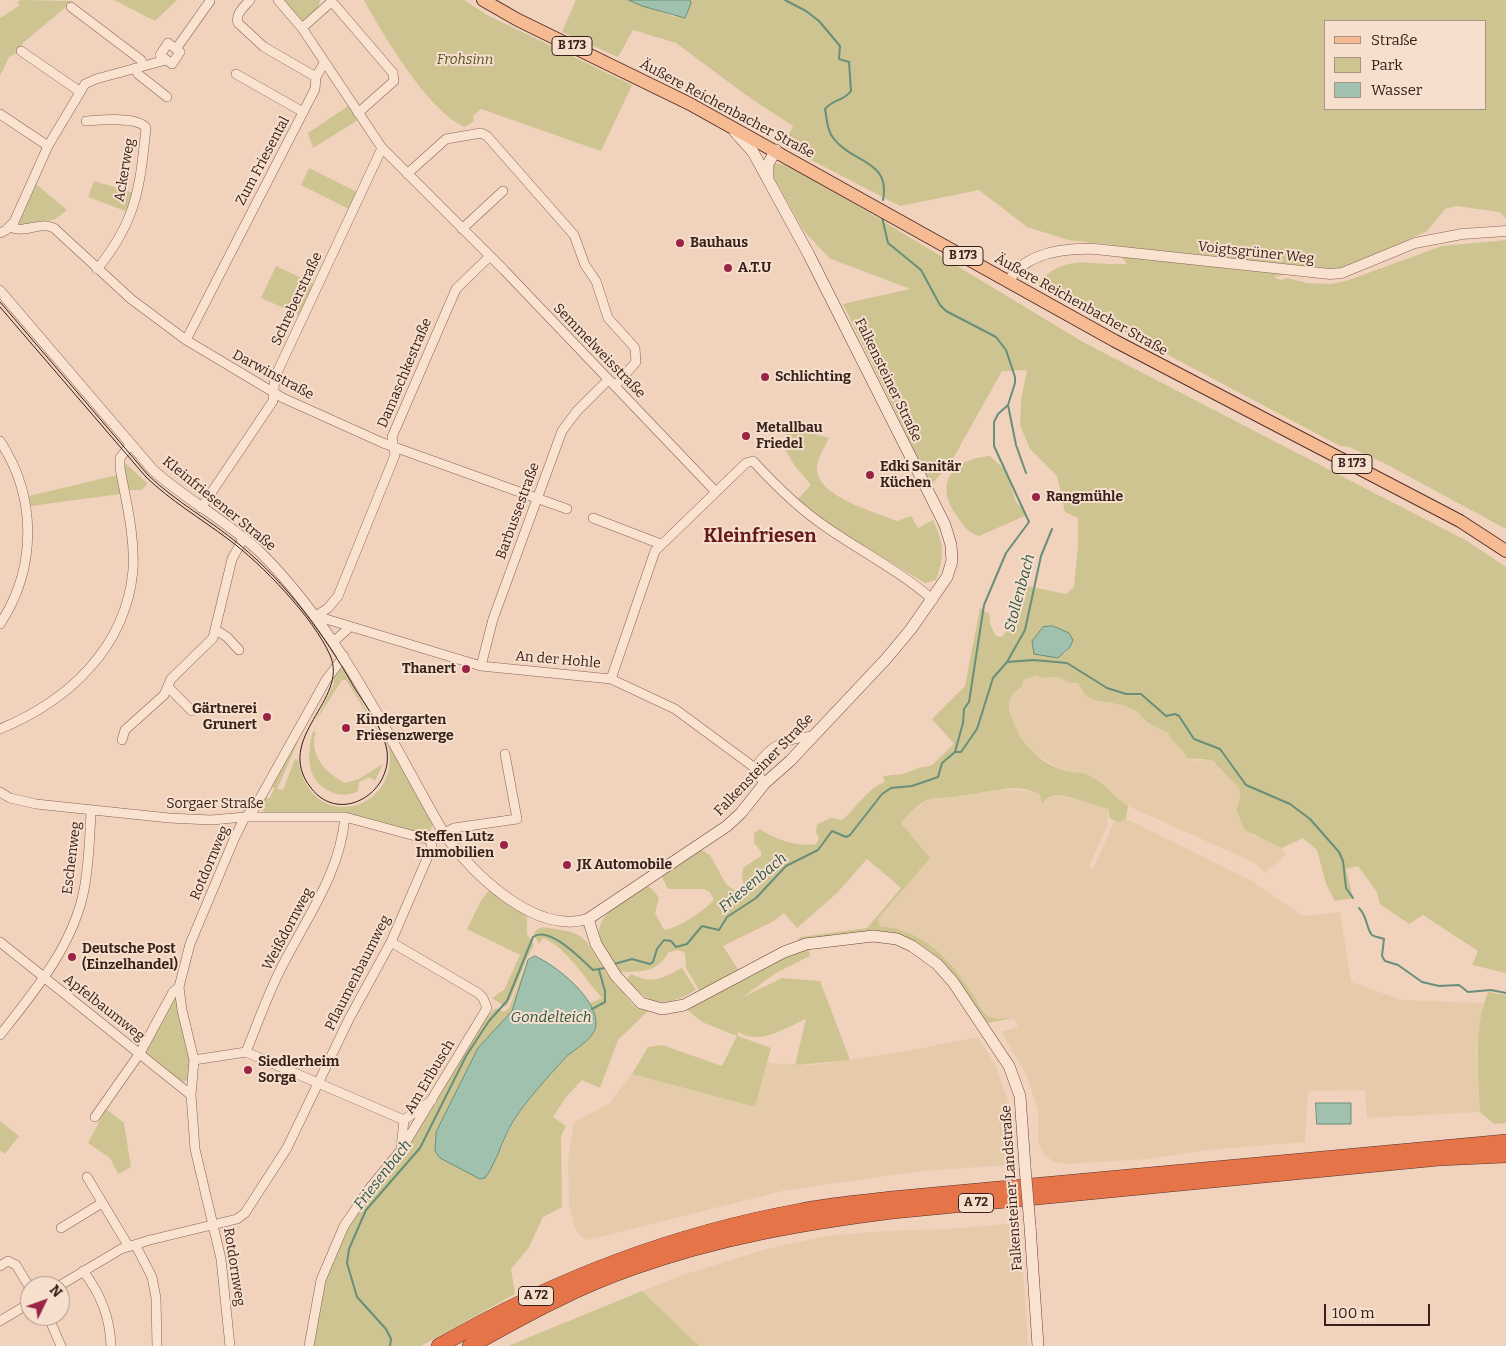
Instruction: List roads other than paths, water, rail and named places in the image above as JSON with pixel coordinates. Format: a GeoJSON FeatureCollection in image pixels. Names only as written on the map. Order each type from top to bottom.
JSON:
{"type":"FeatureCollection","features":[{"type":"Feature","properties":{"kind":"highway","name":"A 72"},"geometry":{"type":"LineString","coordinates":[[443,1344],[529,1299],[627,1257],[722,1228],[802,1210],[891,1199],[1506,1142]]}},
{"type":"Feature","properties":{"kind":"highway","name":"A 72"},"geometry":{"type":"LineString","coordinates":[[470,1346],[535,1309],[633,1267],[727,1239],[804,1222],[893,1211],[1439,1158],[1506,1154]]}},
{"type":"Feature","properties":{"kind":"main road","name":"Äußere Reichenbacher Straße"},"geometry":{"type":"LineString","coordinates":[[483,0],[518,20],[668,92],[1114,341],[1460,521],[1506,551]]}},
{"type":"Feature","properties":{"kind":"main road","name":"Falkensteiner Straße"},"geometry":{"type":"LineString","coordinates":[[588,919],[727,826],[741,814],[764,784],[790,762],[886,659],[933,600],[947,577],[952,561],[951,545],[944,525],[768,178],[751,148],[730,126]]}},
{"type":"Feature","properties":{"kind":"main road"},"geometry":{"type":"LineString","coordinates":[[759,162],[771,148]]}},
{"type":"Feature","properties":{"kind":"main road"},"geometry":{"type":"LineString","coordinates":[[768,178],[771,148]]}},
{"type":"Feature","properties":{"kind":"main road","name":"Falkensteiner Landstraße"},"geometry":{"type":"LineString","coordinates":[[588,919],[603,959],[641,1003],[652,1008],[673,1008],[684,1005],[784,952],[806,944],[847,938],[873,936],[897,938],[925,954],[942,970],[953,982],[1002,1054],[1016,1081],[1020,1096],[1038,1346]]}},
{"type":"Feature","properties":{"kind":"street"},"geometry":{"type":"LineString","coordinates":[[250,0],[240,11],[237,19],[238,23],[264,47],[316,77]]}},
{"type":"Feature","properties":{"kind":"street"},"geometry":{"type":"LineString","coordinates":[[278,0],[302,28],[324,63]]}},
{"type":"Feature","properties":{"kind":"street"},"geometry":{"type":"LineString","coordinates":[[0,233],[10,227],[48,146],[79,91],[85,84],[96,78],[166,60],[160,55],[168,43],[176,49],[210,1]]}},
{"type":"Feature","properties":{"kind":"street"},"geometry":{"type":"LineString","coordinates":[[302,28],[329,4],[334,4],[393,73],[394,81],[358,113]]}},
{"type":"Feature","properties":{"kind":"street"},"geometry":{"type":"LineString","coordinates":[[71,8],[141,60],[138,74],[167,97]]}},
{"type":"Feature","properties":{"kind":"street"},"geometry":{"type":"LineString","coordinates":[[22,51],[79,91]]}},
{"type":"Feature","properties":{"kind":"street","name":"Zum Friesental"},"geometry":{"type":"LineString","coordinates":[[186,340],[315,89],[316,77],[324,63]]}},
{"type":"Feature","properties":{"kind":"street","name":"Semmelweisstraße"},"geometry":{"type":"LineString","coordinates":[[324,63],[382,148],[490,256],[716,492]]}},
{"type":"Feature","properties":{"kind":"street"},"geometry":{"type":"LineString","coordinates":[[236,74],[303,112]]}},
{"type":"Feature","properties":{"kind":"street"},"geometry":{"type":"LineString","coordinates":[[0,114],[48,146]]}},
{"type":"Feature","properties":{"kind":"street","name":"Ackerweg"},"geometry":{"type":"LineString","coordinates":[[86,121],[129,121],[143,124],[146,128],[141,178],[133,209],[118,242],[97,270]]}},
{"type":"Feature","properties":{"kind":"street","name":"Barbussestraße"},"geometry":{"type":"LineString","coordinates":[[407,174],[446,139],[481,133],[487,136],[574,235],[585,265],[596,281],[608,318],[636,354],[634,366],[612,383],[566,425],[494,619],[481,666]]}},
{"type":"Feature","properties":{"kind":"street","name":"Schreberstraße"},"geometry":{"type":"LineString","coordinates":[[201,508],[273,401],[275,377],[382,148]]}},
{"type":"Feature","properties":{"kind":"street"},"geometry":{"type":"LineString","coordinates":[[462,229],[503,191]]}},
{"type":"Feature","properties":{"kind":"street","name":"Darwinstraße"},"geometry":{"type":"LineString","coordinates":[[10,227],[20,230],[42,225],[54,228],[97,270],[131,299],[186,340],[274,392],[324,417],[393,446],[568,509]]}},
{"type":"Feature","properties":{"kind":"street","name":"Voigtsgrüner Weg"},"geometry":{"type":"LineString","coordinates":[[1008,282],[1013,274],[1034,258],[1069,248],[1095,249],[1330,274],[1342,273],[1415,243],[1434,238],[1506,231]]}},
{"type":"Feature","properties":{"kind":"street","name":"Damaschkestraße"},"geometry":{"type":"LineString","coordinates":[[316,616],[328,608],[338,596],[395,455],[392,437],[456,289],[490,256]]}},
{"type":"Feature","properties":{"kind":"street","name":"Kleinfriesener Straße"},"geometry":{"type":"LineString","coordinates":[[0,291],[130,445],[172,487],[243,539],[280,573],[316,616],[344,656],[443,832],[463,857],[513,902],[526,910],[556,922],[570,923],[588,919]]}},
{"type":"Feature","properties":{"kind":"street"},"geometry":{"type":"LineString","coordinates":[[0,442],[18,475],[26,503],[28,524],[27,553],[20,582],[0,624]]}},
{"type":"Feature","properties":{"kind":"street"},"geometry":{"type":"LineString","coordinates":[[0,729],[48,706],[79,680],[102,653],[121,616],[129,588],[132,561],[132,530],[120,468],[120,458],[130,445]]}},
{"type":"Feature","properties":{"kind":"street"},"geometry":{"type":"LineString","coordinates":[[611,679],[655,551],[687,523],[746,463],[752,461],[786,496],[825,527],[902,574],[933,600]]}},
{"type":"Feature","properties":{"kind":"street"},"geometry":{"type":"LineString","coordinates":[[593,518],[658,543],[660,546]]}},
{"type":"Feature","properties":{"kind":"street"},"geometry":{"type":"LineString","coordinates":[[122,740],[125,730],[164,695],[171,679],[209,642],[216,630],[232,559],[243,539]]}},
{"type":"Feature","properties":{"kind":"street","name":"An der Hohle"},"geometry":{"type":"LineString","coordinates":[[316,616],[481,666],[611,679],[675,709],[755,768],[764,784]]}},
{"type":"Feature","properties":{"kind":"street"},"geometry":{"type":"LineString","coordinates":[[333,642],[350,627]]}},
{"type":"Feature","properties":{"kind":"street"},"geometry":{"type":"LineString","coordinates":[[216,630],[239,650]]}},
{"type":"Feature","properties":{"kind":"street","name":"Rotdornweg"},"geometry":{"type":"LineString","coordinates":[[230,1346],[225,1282],[195,1149],[191,1095],[194,1060],[182,1010],[179,987],[190,944],[235,837],[245,817],[254,809],[326,680],[344,656]]}},
{"type":"Feature","properties":{"kind":"street"},"geometry":{"type":"LineString","coordinates":[[168,688],[192,711]]}},
{"type":"Feature","properties":{"kind":"street"},"geometry":{"type":"LineString","coordinates":[[755,768],[769,749],[781,742],[813,736]]}},
{"type":"Feature","properties":{"kind":"street"},"geometry":{"type":"LineString","coordinates":[[430,840],[454,828],[517,819],[505,754]]}},
{"type":"Feature","properties":{"kind":"street","name":"Sorgaer Straße"},"geometry":{"type":"LineString","coordinates":[[0,792],[26,803],[169,818],[211,820],[245,817],[345,817],[430,840]]}},
{"type":"Feature","properties":{"kind":"street","name":"Eschenweg"},"geometry":{"type":"LineString","coordinates":[[0,1035],[43,978],[65,943],[79,910],[84,890],[92,810]]}},
{"type":"Feature","properties":{"kind":"street","name":"Weißdornweg"},"geometry":{"type":"LineString","coordinates":[[246,1052],[286,958],[330,879],[338,856],[345,817]]}},
{"type":"Feature","properties":{"kind":"street","name":"Pflaumenbaumweg"},"geometry":{"type":"LineString","coordinates":[[70,1279],[108,1256],[133,1246],[150,1240],[237,1219],[245,1213],[282,1156],[319,1084],[349,1019],[391,942],[432,847],[430,840]]}},
{"type":"Feature","properties":{"kind":"street","name":"Apfelbaumweg"},"geometry":{"type":"LineString","coordinates":[[0,942],[191,1095]]}},
{"type":"Feature","properties":{"kind":"street","name":"Am Erlbusch"},"geometry":{"type":"LineString","coordinates":[[309,1346],[321,1280],[337,1241],[357,1205],[401,1150],[485,1011],[486,1003],[478,994],[391,942]]}},
{"type":"Feature","properties":{"kind":"street","name":"Rotdornweg"},"geometry":{"type":"LineString","coordinates":[[95,1117],[140,1053],[173,992],[179,987]]}},
{"type":"Feature","properties":{"kind":"street"},"geometry":{"type":"LineString","coordinates":[[194,1060],[246,1052],[404,1120]]}},
{"type":"Feature","properties":{"kind":"street"},"geometry":{"type":"LineString","coordinates":[[401,1150],[404,1120],[434,1098]]}},
{"type":"Feature","properties":{"kind":"street"},"geometry":{"type":"LineString","coordinates":[[87,1177],[102,1203],[133,1246],[152,1277],[156,1298],[157,1346]]}},
{"type":"Feature","properties":{"kind":"street"},"geometry":{"type":"LineString","coordinates":[[61,1228],[102,1203]]}},
{"type":"Feature","properties":{"kind":"street"},"geometry":{"type":"LineString","coordinates":[[0,1266],[8,1261],[14,1263],[22,1276]]}},
{"type":"Feature","properties":{"kind":"street"},"geometry":{"type":"LineString","coordinates":[[83,1271],[103,1304],[109,1327],[111,1346]]}},
{"type":"Feature","properties":{"kind":"street"},"geometry":{"type":"LineString","coordinates":[[0,1321],[20,1309]]}},
{"type":"Feature","properties":{"kind":"street"},"geometry":{"type":"LineString","coordinates":[[52,1326],[61,1346]]}},
{"type":"Feature","properties":{"kind":"water"},"geometry":{"type":"Polygon","coordinates":[[[629,0],[690,0],[691,3],[685,18],[642,6],[629,0]]]}},
{"type":"Feature","properties":{"kind":"water"},"geometry":{"type":"Polygon","coordinates":[[[1053,626],[1069,633],[1073,640],[1070,647],[1058,658],[1034,654],[1032,641],[1043,627],[1053,626]]]}},
{"type":"Feature","properties":{"kind":"water","name":"Gondelteich"},"geometry":{"type":"Polygon","coordinates":[[[535,956],[554,967],[583,994],[595,1015],[595,1030],[588,1039],[565,1058],[525,1104],[510,1127],[497,1157],[485,1178],[480,1179],[440,1158],[435,1151],[436,1132],[478,1048],[512,1011],[528,960],[535,956]]]}},
{"type":"Feature","properties":{"kind":"water"},"geometry":{"type":"Polygon","coordinates":[[[1316,1103],[1351,1103],[1351,1124],[1317,1124],[1316,1103]]]}},
{"type":"Feature","properties":{"kind":"waterway","name":"Friesenbach"},"geometry":{"type":"LineString","coordinates":[[785,0],[806,11],[819,21],[840,46],[839,59],[849,62],[851,91],[845,97],[832,103],[825,109],[828,125],[832,136],[842,147],[876,169],[884,187],[883,200]]}},
{"type":"Feature","properties":{"kind":"waterway","name":"Friesenbach"},"geometry":{"type":"LineString","coordinates":[[614,964],[632,959],[650,964],[653,962],[657,949],[664,940],[671,941],[676,947],[687,944],[702,926],[719,930],[727,917],[756,898],[786,866],[818,850],[832,831],[846,837],[850,835],[882,794],[891,788],[912,786],[938,777],[942,763],[955,752],[963,723],[964,709],[969,702],[984,605],[1006,553],[1029,522],[994,446],[994,422],[998,414],[1008,405],[1015,377],[1006,350],[996,337],[946,311],[940,305],[921,270],[888,243],[882,217]]}},
{"type":"Feature","properties":{"kind":"waterway","name":"Stollenbach"},"geometry":{"type":"LineString","coordinates":[[1008,405],[1016,445],[1026,473]]}},
{"type":"Feature","properties":{"kind":"waterway","name":"Stollenbach"},"geometry":{"type":"LineString","coordinates":[[955,752],[961,752],[977,729],[993,678],[1007,662],[1025,630],[1041,556],[1052,529]]}},
{"type":"Feature","properties":{"kind":"waterway","name":"Stollenbach"},"geometry":{"type":"LineString","coordinates":[[1007,662],[1034,660],[1067,663],[1107,688],[1126,694],[1141,694],[1166,716],[1175,714],[1179,716],[1194,739],[1220,749],[1246,785],[1290,804],[1310,819],[1339,852],[1343,861],[1346,888],[1353,898]]}},
{"type":"Feature","properties":{"kind":"waterway","name":"Stollenbach"},"geometry":{"type":"LineString","coordinates":[[1359,908],[1372,935],[1384,939],[1382,956],[1385,961],[1398,965],[1422,982],[1439,986],[1459,985],[1468,992],[1491,990],[1506,993]]}},
{"type":"Feature","properties":{"kind":"waterway","name":"Friesenbach"},"geometry":{"type":"LineString","coordinates":[[390,1346],[391,1339],[386,1329],[357,1297],[347,1263],[349,1249],[366,1210],[420,1148],[466,1056],[489,1021],[507,1001],[533,937],[540,935],[556,939],[593,970],[605,968]]}},
{"type":"Feature","properties":{"kind":"waterway"},"geometry":{"type":"LineString","coordinates":[[592,1009],[605,1002],[605,991],[599,970]]}},
{"type":"Feature","properties":{"kind":"tram line"},"geometry":{"type":"LineString","coordinates":[[0,302],[148,475],[170,494],[229,536],[257,560],[289,593],[317,629],[372,715],[384,738],[387,762],[383,777],[375,789],[364,798],[351,803],[337,804],[323,799],[311,788],[301,770],[300,752],[305,736],[330,688],[333,672],[330,655],[312,624],[256,562],[228,539],[165,494],[146,477],[0,307]]}},
{"type":"Feature","properties":{"kind":"place","name":"Bauhaus"},"geometry":{"type":"Point","coordinates":[680,243]}},
{"type":"Feature","properties":{"kind":"place","name":"A.T.U"},"geometry":{"type":"Point","coordinates":[728,268]}},
{"type":"Feature","properties":{"kind":"place","name":"Schlichting"},"geometry":{"type":"Point","coordinates":[765,377]}},
{"type":"Feature","properties":{"kind":"place","name":"Metallbau Friedel"},"geometry":{"type":"Point","coordinates":[746,436]}},
{"type":"Feature","properties":{"kind":"place","name":"Edki Sanitär Küchen"},"geometry":{"type":"Point","coordinates":[870,475]}},
{"type":"Feature","properties":{"kind":"place","name":"Rangmühle"},"geometry":{"type":"Point","coordinates":[1036,497]}},
{"type":"Feature","properties":{"kind":"place","name":"Thanert"},"geometry":{"type":"Point","coordinates":[466,669]}},
{"type":"Feature","properties":{"kind":"place","name":"Gärtnerei Grunert"},"geometry":{"type":"Point","coordinates":[267,717]}},
{"type":"Feature","properties":{"kind":"place","name":"Kindergarten Friesenzwerge"},"geometry":{"type":"Point","coordinates":[346,728]}},
{"type":"Feature","properties":{"kind":"place","name":"Steffen Lutz Immobilien"},"geometry":{"type":"Point","coordinates":[504,845]}},
{"type":"Feature","properties":{"kind":"place","name":"JK Automobile"},"geometry":{"type":"Point","coordinates":[567,865]}},
{"type":"Feature","properties":{"kind":"place","name":"Deutsche Post (Einzelhandel)"},"geometry":{"type":"Point","coordinates":[72,957]}},
{"type":"Feature","properties":{"kind":"place","name":"Siedlerheim Sorga"},"geometry":{"type":"Point","coordinates":[248,1070]}},
{"type":"Feature","properties":{"kind":"district","name":"Kleinfriesen"},"geometry":{"type":"Point","coordinates":[760,537]}},
{"type":"Feature","properties":{"kind":"park label","name":"Frohsinn"},"geometry":{"type":"Point","coordinates":[465,60]}}]}
